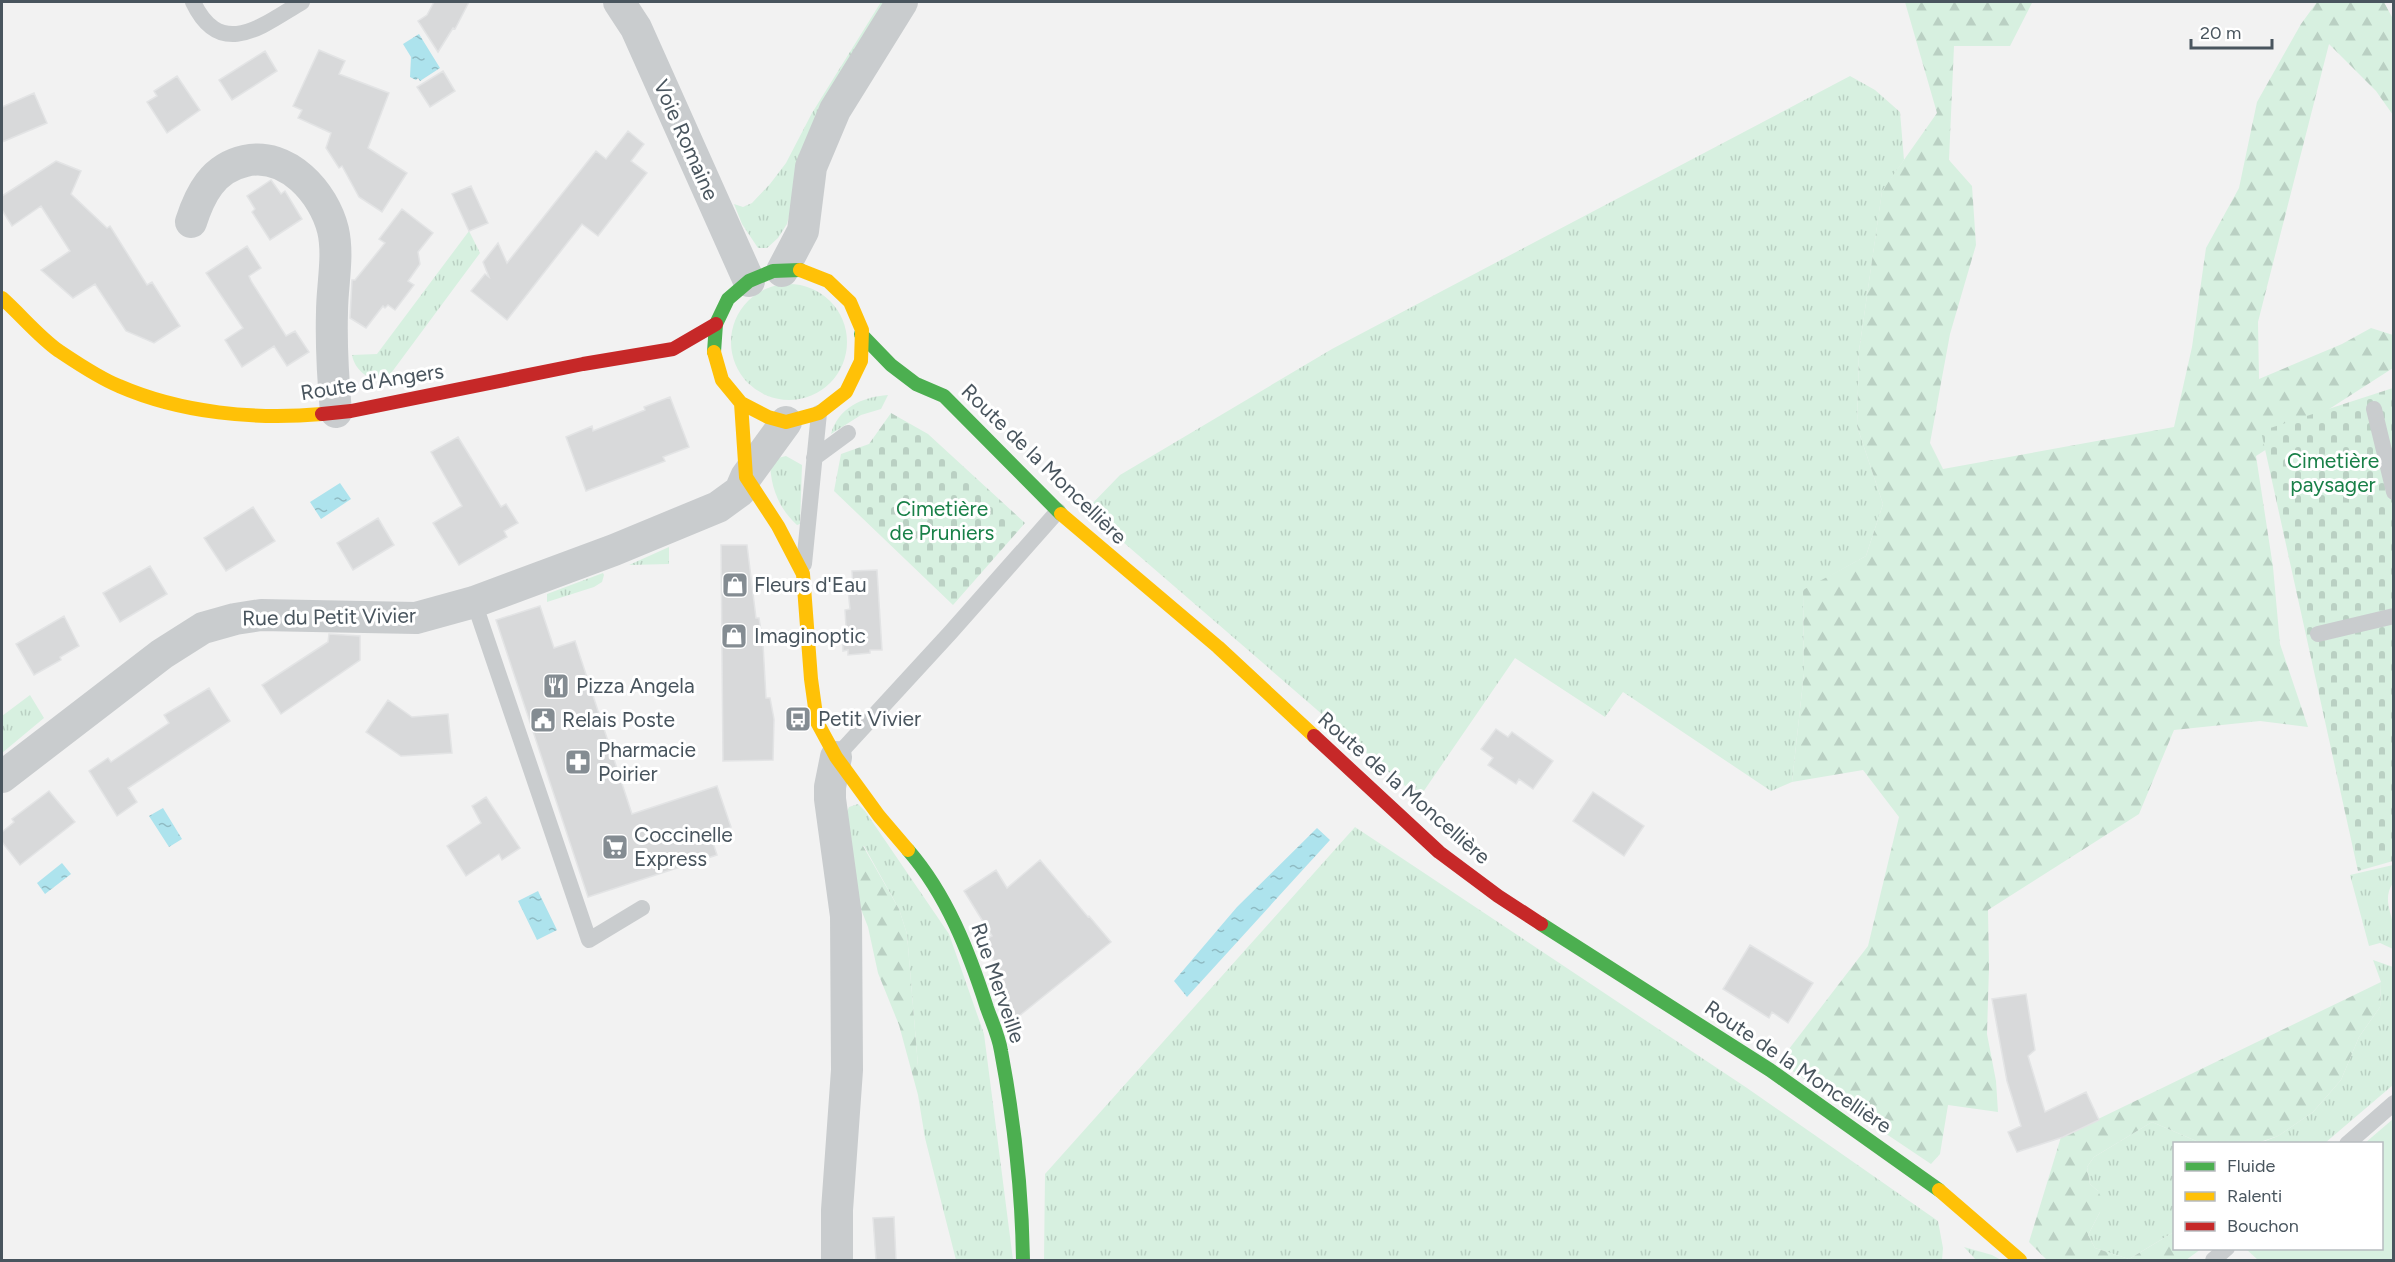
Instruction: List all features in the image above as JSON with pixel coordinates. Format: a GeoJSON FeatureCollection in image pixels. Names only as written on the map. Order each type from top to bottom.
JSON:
{"type":"FeatureCollection","features":[{"type":"Feature","properties":{"kind":"street","name":"Voie Romaine"},"geometry":{"type":"LineString","coordinates":[[619,2],[636,28],[749,281]]}},
{"type":"Feature","properties":{"kind":"street"},"geometry":{"type":"LineString","coordinates":[[782,271],[803,231],[811,167],[836,110],[902,2]]}},
{"type":"Feature","properties":{"kind":"street"},"geometry":{"type":"LineString","coordinates":[[191,222],[199,198],[212,178],[243,161],[256,159],[276,162],[298,176],[316,194],[328,215],[335,248],[331,346],[336,412]]}},
{"type":"Feature","properties":{"kind":"street"},"geometry":{"type":"LineString","coordinates":[[803,231],[817,276]]}},
{"type":"Feature","properties":{"kind":"street"},"geometry":{"type":"LineString","coordinates":[[846,392],[861,361],[861,334],[850,302],[828,281],[800,270],[773,271],[749,281],[728,299],[716,324],[714,352],[722,380],[741,403],[768,417],[786,422],[819,413],[846,392],[865,387]]}},
{"type":"Feature","properties":{"kind":"street","name":"Route d'Angers"},"geometry":{"type":"LineString","coordinates":[[2,298],[8,315],[58,350],[118,386],[172,403],[219,412],[284,417],[336,412],[673,349],[716,324]]}},
{"type":"Feature","properties":{"kind":"street","name":"Route de la Moncellière"},"geometry":{"type":"LineString","coordinates":[[861,334],[891,365],[916,384],[944,396],[1058,511],[1218,647],[1438,852],[1498,896],[1770,1070],[1851,1126],[1938,1189],[2020,1260]]}},
{"type":"Feature","properties":{"kind":"street"},"geometry":{"type":"LineString","coordinates":[[673,349],[719,370]]}},
{"type":"Feature","properties":{"kind":"street","name":"Route de la Moncellière"},"geometry":{"type":"LineString","coordinates":[[895,382],[916,384]]}},
{"type":"Feature","properties":{"kind":"street"},"geometry":{"type":"LineString","coordinates":[[741,403],[746,477],[778,526],[803,574]]}},
{"type":"Feature","properties":{"kind":"street","name":"Rue du Petit Vivier"},"geometry":{"type":"LineString","coordinates":[[2,777],[162,654],[203,628],[261,615],[416,618],[474,602],[614,550],[718,507],[740,491],[746,477],[786,422]]}},
{"type":"Feature","properties":{"kind":"street","name":"Rue Merveille"},"geometry":{"type":"LineString","coordinates":[[803,574],[811,679],[817,722],[836,757],[879,816],[922,866],[955,923],[980,986],[1001,1049],[1022,1206],[1023,1260]]}},
{"type":"Feature","properties":{"kind":"street"},"geometry":{"type":"LineString","coordinates":[[836,757],[830,793],[846,916],[847,972],[847,1070],[837,1210],[837,1260]]}},
{"type":"Feature","properties":{"kind":"lane"},"geometry":{"type":"LineString","coordinates":[[193,2],[210,26],[230,34],[240,34],[251,32],[302,2]]}},
{"type":"Feature","properties":{"kind":"lane"},"geometry":{"type":"LineString","coordinates":[[2374,409],[2394,492]]}},
{"type":"Feature","properties":{"kind":"lane"},"geometry":{"type":"LineString","coordinates":[[803,574],[819,413]]}},
{"type":"Feature","properties":{"kind":"lane"},"geometry":{"type":"LineString","coordinates":[[814,458],[848,433]]}},
{"type":"Feature","properties":{"kind":"lane"},"geometry":{"type":"LineString","coordinates":[[836,757],[1058,511]]}},
{"type":"Feature","properties":{"kind":"lane"},"geometry":{"type":"LineString","coordinates":[[474,602],[589,940],[642,908]]}},
{"type":"Feature","properties":{"kind":"lane"},"geometry":{"type":"LineString","coordinates":[[2318,633],[2394,616]]}},
{"type":"Feature","properties":{"kind":"lane"},"geometry":{"type":"LineString","coordinates":[[2348,1142],[2394,1102]]}},
{"type":"Feature","properties":{"kind":"green space"},"geometry":{"type":"Polygon","coordinates":[[[881,2],[893,2],[801,169],[787,224],[778,238],[767,248],[758,248],[742,224],[734,204],[743,207],[752,203],[786,163],[812,113],[881,2]]]}},
{"type":"Feature","properties":{"kind":"green space"},"geometry":{"type":"Polygon","coordinates":[[[1905,2],[2032,3],[2010,46],[1954,46],[1949,160],[1972,186],[1976,245],[1950,334],[1930,443],[1943,469],[2174,427],[2192,347],[2206,248],[2239,188],[2257,102],[2301,24],[2317,2],[2384,2],[2393,19],[2393,115],[2376,91],[2329,44],[2258,322],[2259,379],[2342,344],[2371,328],[2393,335],[2393,368],[2256,456],[2273,567],[2280,644],[2308,727],[2260,721],[2174,730],[2139,814],[1988,910],[1987,1034],[1996,1081],[1998,1112],[1948,1105],[1940,1154],[1931,1164],[1779,1062],[1868,946],[1899,817],[1863,770],[1792,782],[1804,673],[1803,590],[1866,556],[1883,504],[1857,426],[1859,351],[1882,191],[1937,113],[1905,2]]]}},
{"type":"Feature","properties":{"kind":"green space"},"geometry":{"type":"Polygon","coordinates":[[[1850,76],[1875,90],[1900,112],[1904,160],[1882,192],[1859,351],[1857,426],[1883,504],[1866,556],[1803,591],[1804,673],[1792,782],[1771,791],[1623,692],[1605,717],[1515,658],[1419,798],[1086,510],[1120,475],[1332,349],[1850,76]]]}},
{"type":"Feature","properties":{"kind":"green space"},"geometry":{"type":"Polygon","coordinates":[[[469,231],[480,253],[386,380],[382,383],[363,373],[356,365],[352,355],[377,354],[469,231]]]}},
{"type":"Feature","properties":{"kind":"green space"},"geometry":{"type":"Polygon","coordinates":[[[789,284],[811,288],[830,301],[843,320],[847,342],[843,364],[830,383],[811,396],[789,400],[767,396],[748,383],[735,364],[731,342],[735,320],[748,301],[767,288],[789,284]]]}},
{"type":"Feature","properties":{"kind":"green space","name":"Cimetière paysager"},"geometry":{"type":"Polygon","coordinates":[[[2393,388],[2393,861],[2358,871],[2261,431],[2393,388]]]}},
{"type":"Feature","properties":{"kind":"green space"},"geometry":{"type":"Polygon","coordinates":[[[888,395],[881,409],[861,415],[831,434],[839,417],[852,406],[869,398],[888,395]]]}},
{"type":"Feature","properties":{"kind":"green space","name":"Cimetière de Pruniers"},"geometry":{"type":"Polygon","coordinates":[[[891,413],[928,434],[1025,523],[953,605],[834,491],[841,454],[869,444],[891,413]]]}},
{"type":"Feature","properties":{"kind":"green space"},"geometry":{"type":"Polygon","coordinates":[[[786,456],[802,465],[800,524],[797,525],[780,504],[772,478],[770,460],[786,456]]]}},
{"type":"Feature","properties":{"kind":"green space"},"geometry":{"type":"Polygon","coordinates":[[[669,547],[669,564],[629,565],[669,547]]]}},
{"type":"Feature","properties":{"kind":"green space"},"geometry":{"type":"Polygon","coordinates":[[[603,573],[602,582],[594,587],[547,602],[547,594],[603,573]]]}},
{"type":"Feature","properties":{"kind":"green space"},"geometry":{"type":"Polygon","coordinates":[[[30,695],[44,718],[2,753],[2,716],[30,695]]]}},
{"type":"Feature","properties":{"kind":"green space"},"geometry":{"type":"Polygon","coordinates":[[[858,804],[949,934],[984,1034],[1013,1260],[956,1260],[925,1138],[918,1095],[918,1066],[907,934],[899,909],[864,846],[845,846],[845,816],[849,807],[858,804]]]}},
{"type":"Feature","properties":{"kind":"green space"},"geometry":{"type":"Polygon","coordinates":[[[1355,827],[1747,1088],[1938,1221],[1943,1248],[1942,1260],[1044,1260],[1045,1174],[1355,827]]]}},
{"type":"Feature","properties":{"kind":"green space"},"geometry":{"type":"Polygon","coordinates":[[[852,842],[863,846],[899,909],[907,934],[918,1066],[918,1095],[899,1025],[878,973],[868,927],[855,894],[845,846],[852,842]]]}},
{"type":"Feature","properties":{"kind":"green space"},"geometry":{"type":"Polygon","coordinates":[[[2393,865],[2393,883],[2388,900],[2394,929],[2393,949],[2380,943],[2369,946],[2350,875],[2393,865]]]}},
{"type":"Feature","properties":{"kind":"green space"},"geometry":{"type":"Polygon","coordinates":[[[2373,960],[2393,967],[2393,1085],[2326,1142],[2262,1142],[2278,1136],[2313,1112],[2341,1080],[2359,1037],[2380,1007],[2381,982],[2373,960]]]}},
{"type":"Feature","properties":{"kind":"green space"},"geometry":{"type":"Polygon","coordinates":[[[2381,982],[2380,1007],[2359,1037],[2341,1080],[2313,1112],[2278,1136],[2260,1142],[2199,1142],[2152,1122],[2094,1157],[2087,1167],[2090,1184],[2098,1191],[2103,1201],[2088,1235],[2095,1248],[2129,1259],[2173,1233],[2173,1250],[2200,1250],[2186,1260],[2047,1260],[2029,1242],[2061,1137],[2381,982]]]}},
{"type":"Feature","properties":{"kind":"green space"},"geometry":{"type":"Polygon","coordinates":[[[2393,1119],[2393,1260],[2258,1260],[2247,1250],[2383,1250],[2383,1142],[2366,1142],[2393,1119]]]}},
{"type":"Feature","properties":{"kind":"green space"},"geometry":{"type":"Polygon","coordinates":[[[2152,1122],[2199,1142],[2173,1142],[2173,1233],[2129,1259],[2095,1248],[2088,1235],[2100,1212],[2098,1191],[2090,1184],[2087,1167],[2094,1157],[2152,1122]]]}},
{"type":"Feature","properties":{"kind":"green space"},"geometry":{"type":"Polygon","coordinates":[[[1964,1247],[1992,1255],[2001,1260],[1976,1260],[1964,1247]]]}},
{"type":"Feature","properties":{"kind":"water"},"geometry":{"type":"Polygon","coordinates":[[[419,34],[440,68],[420,81],[418,78],[416,80],[410,77],[411,57],[403,44],[419,34]]]}},
{"type":"Feature","properties":{"kind":"water"},"geometry":{"type":"Polygon","coordinates":[[[340,483],[351,499],[321,519],[310,502],[340,483]]]}},
{"type":"Feature","properties":{"kind":"water"},"geometry":{"type":"Polygon","coordinates":[[[163,808],[182,839],[169,847],[149,816],[163,808]]]}},
{"type":"Feature","properties":{"kind":"water"},"geometry":{"type":"Polygon","coordinates":[[[1317,828],[1330,840],[1187,997],[1174,981],[1237,907],[1317,828]]]}},
{"type":"Feature","properties":{"kind":"water"},"geometry":{"type":"Polygon","coordinates":[[[62,863],[71,874],[45,894],[37,883],[62,863]]]}},
{"type":"Feature","properties":{"kind":"water"},"geometry":{"type":"Polygon","coordinates":[[[538,891],[557,930],[537,940],[518,901],[538,891]]]}},
{"type":"Feature","properties":{"kind":"building"},"geometry":{"type":"Polygon","coordinates":[[[434,2],[469,2],[455,29],[453,28],[438,52],[418,21],[427,15],[434,2]]]}},
{"type":"Feature","properties":{"kind":"building"},"geometry":{"type":"Polygon","coordinates":[[[319,50],[345,61],[339,74],[389,93],[368,148],[407,173],[382,212],[359,197],[342,166],[339,168],[326,148],[331,133],[298,118],[302,110],[293,106],[319,50]]]}},
{"type":"Feature","properties":{"kind":"building"},"geometry":{"type":"Polygon","coordinates":[[[265,51],[277,71],[232,100],[219,80],[265,51]]]}},
{"type":"Feature","properties":{"kind":"building"},"geometry":{"type":"Polygon","coordinates":[[[443,71],[455,91],[430,107],[417,87],[443,71]]]}},
{"type":"Feature","properties":{"kind":"building"},"geometry":{"type":"Polygon","coordinates":[[[177,76],[200,110],[167,133],[147,102],[157,96],[154,91],[177,76]]]}},
{"type":"Feature","properties":{"kind":"building"},"geometry":{"type":"Polygon","coordinates":[[[34,93],[47,123],[2,142],[2,107],[34,93]]]}},
{"type":"Feature","properties":{"kind":"building"},"geometry":{"type":"Polygon","coordinates":[[[628,131],[644,144],[631,161],[647,173],[598,236],[582,224],[507,320],[471,291],[485,274],[489,277],[483,262],[498,243],[507,263],[596,151],[606,159],[628,131]]]}},
{"type":"Feature","properties":{"kind":"building"},"geometry":{"type":"Polygon","coordinates":[[[56,161],[81,171],[71,194],[107,228],[110,226],[147,285],[152,282],[180,326],[154,343],[126,331],[95,284],[73,298],[41,270],[70,251],[41,206],[12,226],[2,210],[2,196],[56,161]]]}},
{"type":"Feature","properties":{"kind":"building"},"geometry":{"type":"Polygon","coordinates":[[[271,180],[281,194],[285,191],[302,219],[270,240],[252,212],[255,209],[247,196],[271,180]]]}},
{"type":"Feature","properties":{"kind":"building"},"geometry":{"type":"Polygon","coordinates":[[[471,186],[488,223],[469,231],[452,194],[471,186]]]}},
{"type":"Feature","properties":{"kind":"building"},"geometry":{"type":"Polygon","coordinates":[[[402,209],[433,233],[418,252],[420,264],[408,281],[414,285],[395,310],[388,305],[385,308],[383,306],[366,328],[350,318],[352,280],[355,280],[385,243],[379,239],[402,209]]]}},
{"type":"Feature","properties":{"kind":"building"},"geometry":{"type":"Polygon","coordinates":[[[247,246],[261,268],[249,276],[251,281],[286,336],[295,331],[309,352],[287,366],[274,346],[242,367],[225,340],[243,328],[206,273],[247,246]]]}},
{"type":"Feature","properties":{"kind":"building"},"geometry":{"type":"Polygon","coordinates":[[[670,397],[689,447],[663,457],[665,461],[586,491],[566,437],[592,426],[593,431],[670,397]]]}},
{"type":"Feature","properties":{"kind":"building"},"geometry":{"type":"Polygon","coordinates":[[[458,437],[501,507],[506,504],[518,523],[504,531],[507,537],[459,565],[433,523],[462,506],[431,452],[458,437]]]}},
{"type":"Feature","properties":{"kind":"building"},"geometry":{"type":"Polygon","coordinates":[[[253,507],[275,541],[226,571],[204,538],[253,507]]]}},
{"type":"Feature","properties":{"kind":"building"},"geometry":{"type":"Polygon","coordinates":[[[378,518],[394,545],[353,570],[337,543],[378,518]]]}},
{"type":"Feature","properties":{"kind":"building"},"geometry":{"type":"Polygon","coordinates":[[[721,545],[747,545],[756,618],[759,618],[763,644],[766,698],[770,698],[774,719],[773,760],[723,761],[721,545]]]}},
{"type":"Feature","properties":{"kind":"building"},"geometry":{"type":"Polygon","coordinates":[[[150,566],[167,594],[120,622],[103,593],[150,566]]]}},
{"type":"Feature","properties":{"kind":"building"},"geometry":{"type":"Polygon","coordinates":[[[877,570],[882,650],[848,655],[848,650],[843,651],[842,628],[846,627],[845,610],[850,609],[848,590],[853,589],[852,571],[877,570]]]}},
{"type":"Feature","properties":{"kind":"building"},"geometry":{"type":"Polygon","coordinates":[[[540,606],[554,648],[575,641],[632,814],[717,786],[731,827],[710,834],[717,855],[588,897],[496,620],[540,606]]]}},
{"type":"Feature","properties":{"kind":"building"},"geometry":{"type":"Polygon","coordinates":[[[64,616],[79,646],[60,657],[61,660],[34,675],[16,644],[64,616]]]}},
{"type":"Feature","properties":{"kind":"building"},"geometry":{"type":"Polygon","coordinates":[[[329,634],[360,636],[360,660],[281,714],[262,685],[328,642],[329,634]]]}},
{"type":"Feature","properties":{"kind":"building"},"geometry":{"type":"Polygon","coordinates":[[[209,688],[230,721],[128,788],[137,802],[117,816],[89,771],[108,758],[111,762],[169,723],[164,715],[209,688]]]}},
{"type":"Feature","properties":{"kind":"building"},"geometry":{"type":"Polygon","coordinates":[[[388,700],[412,717],[448,714],[452,753],[401,756],[366,732],[388,700]]]}},
{"type":"Feature","properties":{"kind":"building"},"geometry":{"type":"Polygon","coordinates":[[[1496,729],[1508,737],[1512,732],[1553,761],[1533,789],[1519,779],[1516,784],[1488,765],[1493,758],[1481,749],[1496,729]]]}},
{"type":"Feature","properties":{"kind":"building"},"geometry":{"type":"Polygon","coordinates":[[[49,791],[75,822],[20,865],[2,842],[2,832],[14,822],[12,819],[49,791]]]}},
{"type":"Feature","properties":{"kind":"building"},"geometry":{"type":"Polygon","coordinates":[[[1593,792],[1644,826],[1624,856],[1573,821],[1593,792]]]}},
{"type":"Feature","properties":{"kind":"building"},"geometry":{"type":"Polygon","coordinates":[[[486,797],[520,848],[502,860],[499,854],[466,876],[447,846],[481,823],[472,806],[486,797]]]}},
{"type":"Feature","properties":{"kind":"building"},"geometry":{"type":"Polygon","coordinates":[[[1040,860],[1111,942],[1014,1020],[986,939],[992,936],[964,891],[996,870],[1007,888],[1040,860]]]}},
{"type":"Feature","properties":{"kind":"building"},"geometry":{"type":"Polygon","coordinates":[[[1750,945],[1813,983],[1788,1023],[1772,1012],[1769,1018],[1723,989],[1750,945]]]}},
{"type":"Feature","properties":{"kind":"building"},"geometry":{"type":"Polygon","coordinates":[[[2026,994],[2035,1050],[2028,1056],[2045,1112],[2086,1092],[2099,1120],[2063,1137],[2017,1152],[2008,1132],[2021,1126],[2007,1081],[1992,999],[2026,994]]]}},
{"type":"Feature","properties":{"kind":"building"},"geometry":{"type":"Polygon","coordinates":[[[894,1217],[896,1260],[876,1260],[873,1218],[894,1217]]]}},
{"type":"Feature","properties":{"kind":"traffic: fast"},"geometry":{"type":"LineString","coordinates":[[714,352],[716,324],[728,299],[749,281],[773,271],[800,270]]}},
{"type":"Feature","properties":{"kind":"traffic: fast"},"geometry":{"type":"LineString","coordinates":[[861,334],[891,365],[916,384],[944,396],[1061,514]]}},
{"type":"Feature","properties":{"kind":"traffic: fast"},"geometry":{"type":"LineString","coordinates":[[908,850],[934,886],[955,925],[973,966],[999,1040],[1017,1156],[1023,1260]]}},
{"type":"Feature","properties":{"kind":"traffic: fast"},"geometry":{"type":"LineString","coordinates":[[1541,924],[1770,1070],[1939,1190]]}},
{"type":"Feature","properties":{"kind":"traffic: slow"},"geometry":{"type":"LineString","coordinates":[[714,352],[722,380],[741,403],[768,417],[786,422],[819,413],[846,392],[861,361],[862,330],[850,302],[828,281],[800,270]]}},
{"type":"Feature","properties":{"kind":"traffic: slow"},"geometry":{"type":"LineString","coordinates":[[2,298],[59,351],[104,379],[143,395],[167,403],[245,415],[322,414]]}},
{"type":"Feature","properties":{"kind":"traffic: slow"},"geometry":{"type":"LineString","coordinates":[[741,403],[746,477],[778,526],[803,574],[811,679],[817,722],[836,757],[879,816],[908,850]]}},
{"type":"Feature","properties":{"kind":"traffic: slow"},"geometry":{"type":"LineString","coordinates":[[1061,514],[1218,647],[1314,736]]}},
{"type":"Feature","properties":{"kind":"traffic: slow"},"geometry":{"type":"LineString","coordinates":[[1939,1190],[2020,1260]]}},
{"type":"Feature","properties":{"kind":"traffic: jam"},"geometry":{"type":"LineString","coordinates":[[322,414],[351,411],[583,364],[673,349],[716,324]]}},
{"type":"Feature","properties":{"kind":"traffic: jam"},"geometry":{"type":"LineString","coordinates":[[1314,736],[1439,852],[1498,896],[1541,924]]}},
{"type":"Feature","properties":{"kind":"place","name":"Fleurs d'Eau"},"geometry":{"type":"Point","coordinates":[735,585]}},
{"type":"Feature","properties":{"kind":"place","name":"Imaginoptic"},"geometry":{"type":"Point","coordinates":[734,636]}},
{"type":"Feature","properties":{"kind":"place","name":"Pizza Angela"},"geometry":{"type":"Point","coordinates":[556,686]}},
{"type":"Feature","properties":{"kind":"place","name":"Petit Vivier"},"geometry":{"type":"Point","coordinates":[798,719]}},
{"type":"Feature","properties":{"kind":"place","name":"Relais Poste"},"geometry":{"type":"Point","coordinates":[543,720]}},
{"type":"Feature","properties":{"kind":"place","name":"Pharmacie Poirier"},"geometry":{"type":"Point","coordinates":[578,762]}},
{"type":"Feature","properties":{"kind":"place","name":"Coccinelle Express"},"geometry":{"type":"Point","coordinates":[615,847]}}]}
